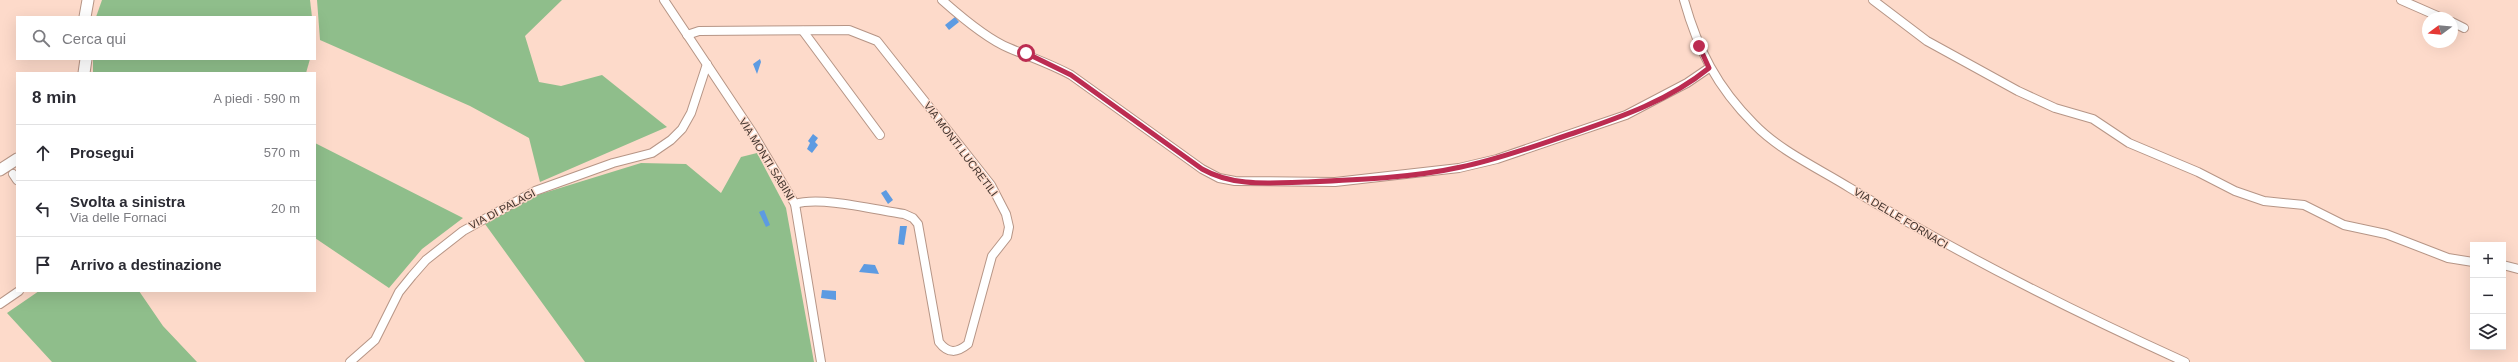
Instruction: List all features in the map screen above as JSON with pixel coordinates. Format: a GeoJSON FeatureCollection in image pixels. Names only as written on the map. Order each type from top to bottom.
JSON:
{"type":"FeatureCollection","features":[{"type":"Feature","properties":{"kind":"main road"},"geometry":{"type":"LineString","coordinates":[[85,16],[88,0]]}},
{"type":"Feature","properties":{"kind":"main road"},"geometry":{"type":"LineString","coordinates":[[84,72],[86,60]]}},
{"type":"Feature","properties":{"kind":"main road"},"geometry":{"type":"LineString","coordinates":[[0,170],[16,160]]}},
{"type":"Feature","properties":{"kind":"street","name":"VIA MONTI SABINI"},"geometry":{"type":"LineString","coordinates":[[664,0],[795,204],[821,362]]}},
{"type":"Feature","properties":{"kind":"street"},"geometry":{"type":"LineString","coordinates":[[942,0],[992,39],[1010,48],[1049,63],[1071,75],[1202,169],[1219,178],[1240,182],[1335,182],[1474,164],[1626,115],[1687,83],[1709,68]]}},
{"type":"Feature","properties":{"kind":"street","name":"VIA DELLE FORNACI"},"geometry":{"type":"LineString","coordinates":[[1684,0],[1693,30],[1709,68],[1727,93],[1755,126],[1794,155],[1984,266],[2095,322],[2185,362]]}},
{"type":"Feature","properties":{"kind":"street"},"geometry":{"type":"LineString","coordinates":[[1873,0],[1927,41],[2018,91],[2055,108],[2093,119],[2129,143],[2198,172],[2235,191],[2264,201],[2304,205],[2344,225],[2386,234],[2448,258],[2470,262]]}},
{"type":"Feature","properties":{"kind":"street"},"geometry":{"type":"LineString","coordinates":[[2401,0],[2428,12]]}},
{"type":"Feature","properties":{"kind":"street"},"geometry":{"type":"LineString","coordinates":[[2458,25],[2464,28]]}},
{"type":"Feature","properties":{"kind":"street","name":"VIA MONTI LUCRETILI"},"geometry":{"type":"LineString","coordinates":[[687,35],[699,31],[849,30],[877,41],[998,197],[1006,214],[1008,232],[992,256],[968,344],[960,351],[951,352],[944,349],[938,342],[918,224],[913,218],[904,214],[831,203],[805,201],[795,204]]}},
{"type":"Feature","properties":{"kind":"street"},"geometry":{"type":"LineString","coordinates":[[803,31],[880,135]]}},
{"type":"Feature","properties":{"kind":"street","name":"VIA DI PALAGI"},"geometry":{"type":"LineString","coordinates":[[350,362],[375,340],[399,292],[412,276],[426,260],[463,231],[535,191],[612,163],[652,153],[671,140],[682,129],[691,113],[706,64]]}},
{"type":"Feature","properties":{"kind":"street"},"geometry":{"type":"LineString","coordinates":[[2506,266],[2518,269]]}},
{"type":"Feature","properties":{"kind":"street"},"geometry":{"type":"LineString","coordinates":[[0,304],[18,292]]}},
{"type":"Feature","properties":{"kind":"green space"},"geometry":{"type":"Polygon","coordinates":[[[102,0],[310,0],[312,16],[96,16],[102,0]]]}},
{"type":"Feature","properties":{"kind":"green space"},"geometry":{"type":"Polygon","coordinates":[[[317,0],[562,0],[525,36],[539,82],[561,86],[602,75],[667,127],[540,182],[529,138],[470,106],[320,40],[317,0]]]}},
{"type":"Feature","properties":{"kind":"green space"},"geometry":{"type":"Polygon","coordinates":[[[93,60],[310,60],[306,72],[93,72],[93,60]]]}},
{"type":"Feature","properties":{"kind":"green space"},"geometry":{"type":"Polygon","coordinates":[[[316,144],[463,218],[422,249],[389,288],[316,239],[316,144]]]}},
{"type":"Feature","properties":{"kind":"green space"},"geometry":{"type":"Polygon","coordinates":[[[757,153],[786,208],[814,362],[585,362],[485,224],[534,196],[641,163],[686,164],[721,193],[741,157],[757,153]]]}},
{"type":"Feature","properties":{"kind":"green space"},"geometry":{"type":"Polygon","coordinates":[[[38,292],[140,292],[163,326],[197,362],[52,362],[7,313],[38,292]]]}},
{"type":"Feature","properties":{"kind":"water"},"geometry":{"type":"Polygon","coordinates":[[[955,17],[959,22],[949,30],[945,25],[955,17]]]}},
{"type":"Feature","properties":{"kind":"water"},"geometry":{"type":"Polygon","coordinates":[[[760,59],[761,62],[757,74],[753,64],[760,59]]]}},
{"type":"Feature","properties":{"kind":"water"},"geometry":{"type":"Polygon","coordinates":[[[813,134],[818,138],[815,142],[818,145],[812,153],[807,149],[810,143],[808,141],[813,134]]]}},
{"type":"Feature","properties":{"kind":"water"},"geometry":{"type":"Polygon","coordinates":[[[886,190],[893,200],[888,204],[881,193],[886,190]]]}},
{"type":"Feature","properties":{"kind":"water"},"geometry":{"type":"Polygon","coordinates":[[[764,210],[770,225],[766,227],[759,212],[764,210]]]}},
{"type":"Feature","properties":{"kind":"water"},"geometry":{"type":"Polygon","coordinates":[[[900,226],[907,226],[904,245],[898,244],[900,226]]]}},
{"type":"Feature","properties":{"kind":"water"},"geometry":{"type":"Polygon","coordinates":[[[864,264],[875,265],[879,274],[859,272],[864,264]]]}},
{"type":"Feature","properties":{"kind":"water"},"geometry":{"type":"Polygon","coordinates":[[[822,290],[836,291],[836,300],[821,298],[822,290]]]}},
{"type":"Feature","properties":{"kind":"route"},"geometry":{"type":"LineString","coordinates":[[1026,53],[1071,75],[1202,169],[1219,178],[1258,183],[1289,183],[1335,182],[1409,174],[1459,168],[1497,159],[1618,118],[1657,100],[1694,79],[1709,68],[1699,46]]}}]}
